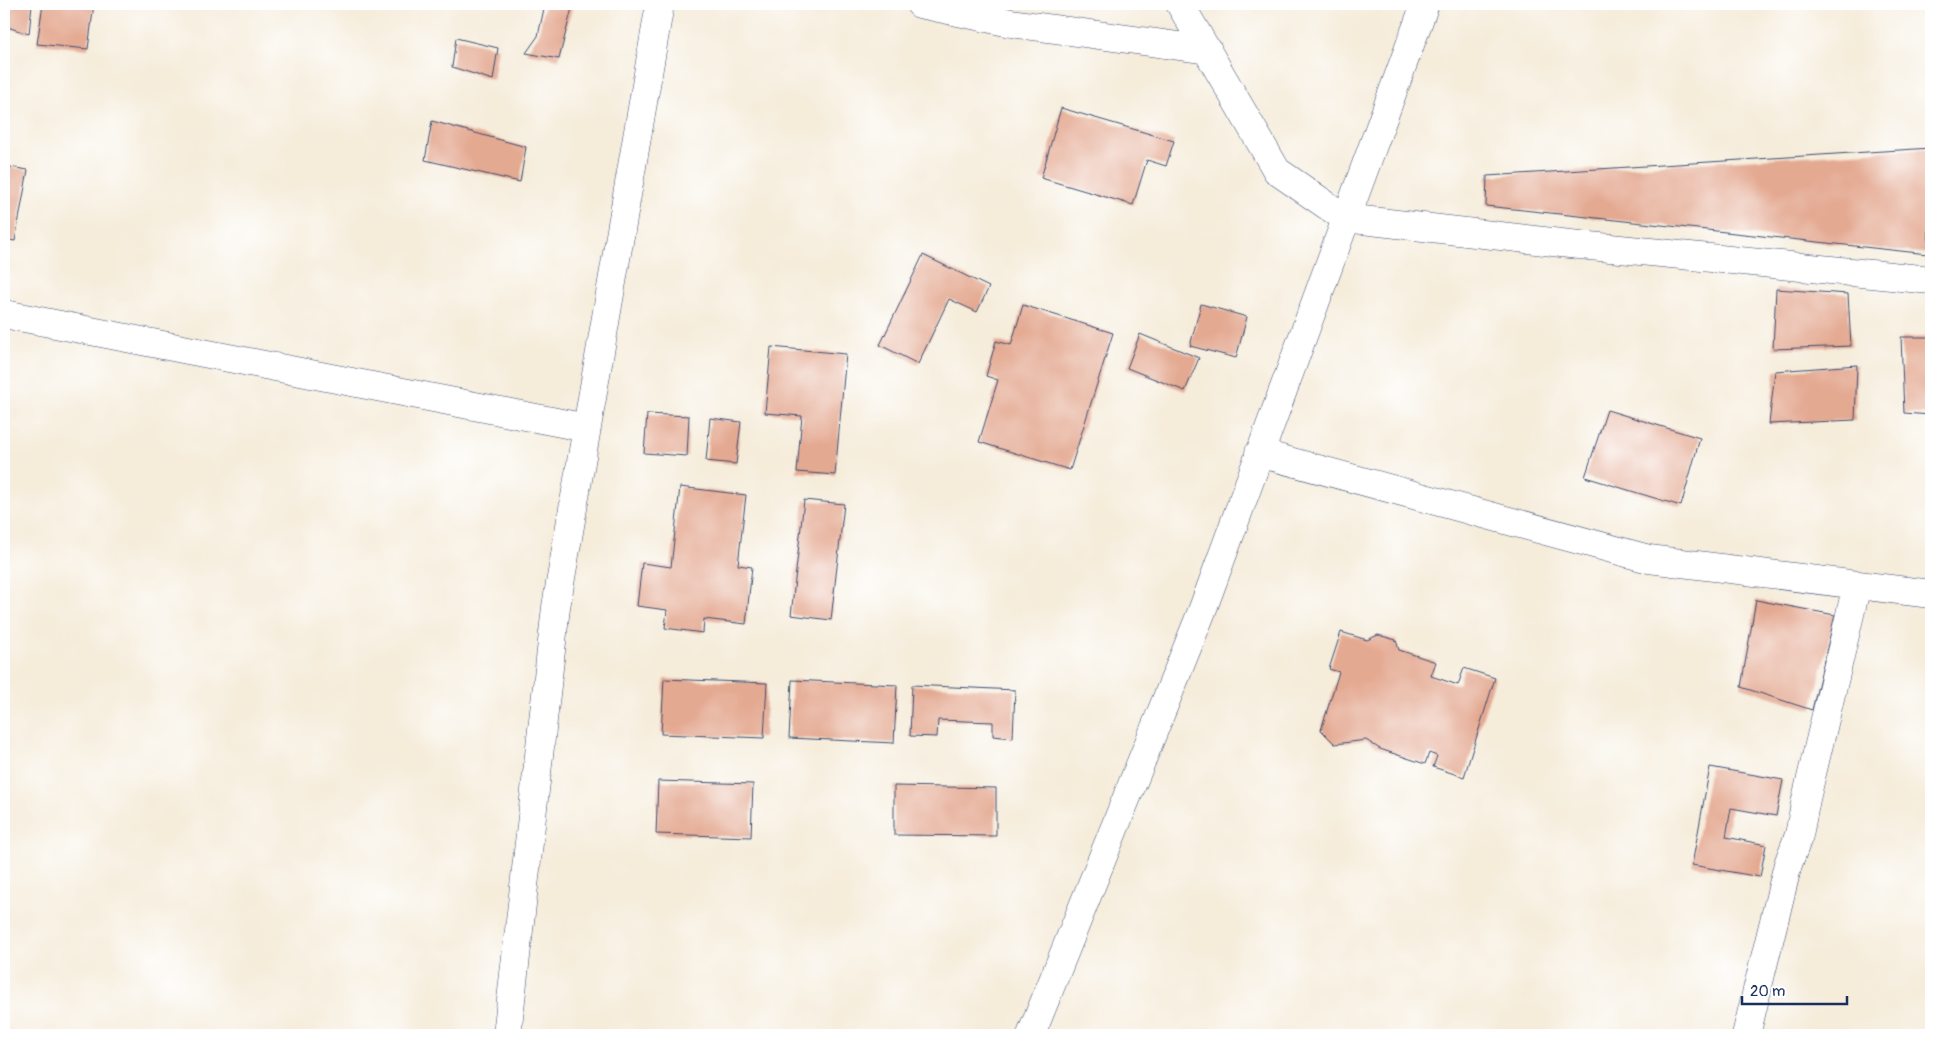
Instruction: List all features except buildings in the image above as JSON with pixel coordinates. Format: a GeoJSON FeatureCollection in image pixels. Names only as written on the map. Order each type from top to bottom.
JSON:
{"type":"FeatureCollection","features":[{"type":"Feature","properties":{"kind":"street"},"geometry":{"type":"LineString","coordinates":[[507,1035],[556,606],[660,4]]}},
{"type":"Feature","properties":{"kind":"street"},"geometry":{"type":"LineString","coordinates":[[920,4],[1011,23],[1208,50]]}},
{"type":"Feature","properties":{"kind":"street"},"geometry":{"type":"LineString","coordinates":[[1180,4],[1278,171],[1345,218],[1570,244],[1931,280]]}},
{"type":"Feature","properties":{"kind":"street"},"geometry":{"type":"LineString","coordinates":[[1031,1035],[1202,611],[1425,4]]}},
{"type":"Feature","properties":{"kind":"street"},"geometry":{"type":"LineString","coordinates":[[4,314],[587,428]]}},
{"type":"Feature","properties":{"kind":"street"},"geometry":{"type":"LineString","coordinates":[[1259,453],[1649,559],[1931,594]]}},
{"type":"Feature","properties":{"kind":"street"},"geometry":{"type":"LineString","coordinates":[[1746,1035],[1788,864],[1799,835],[1858,585]]}}]}
